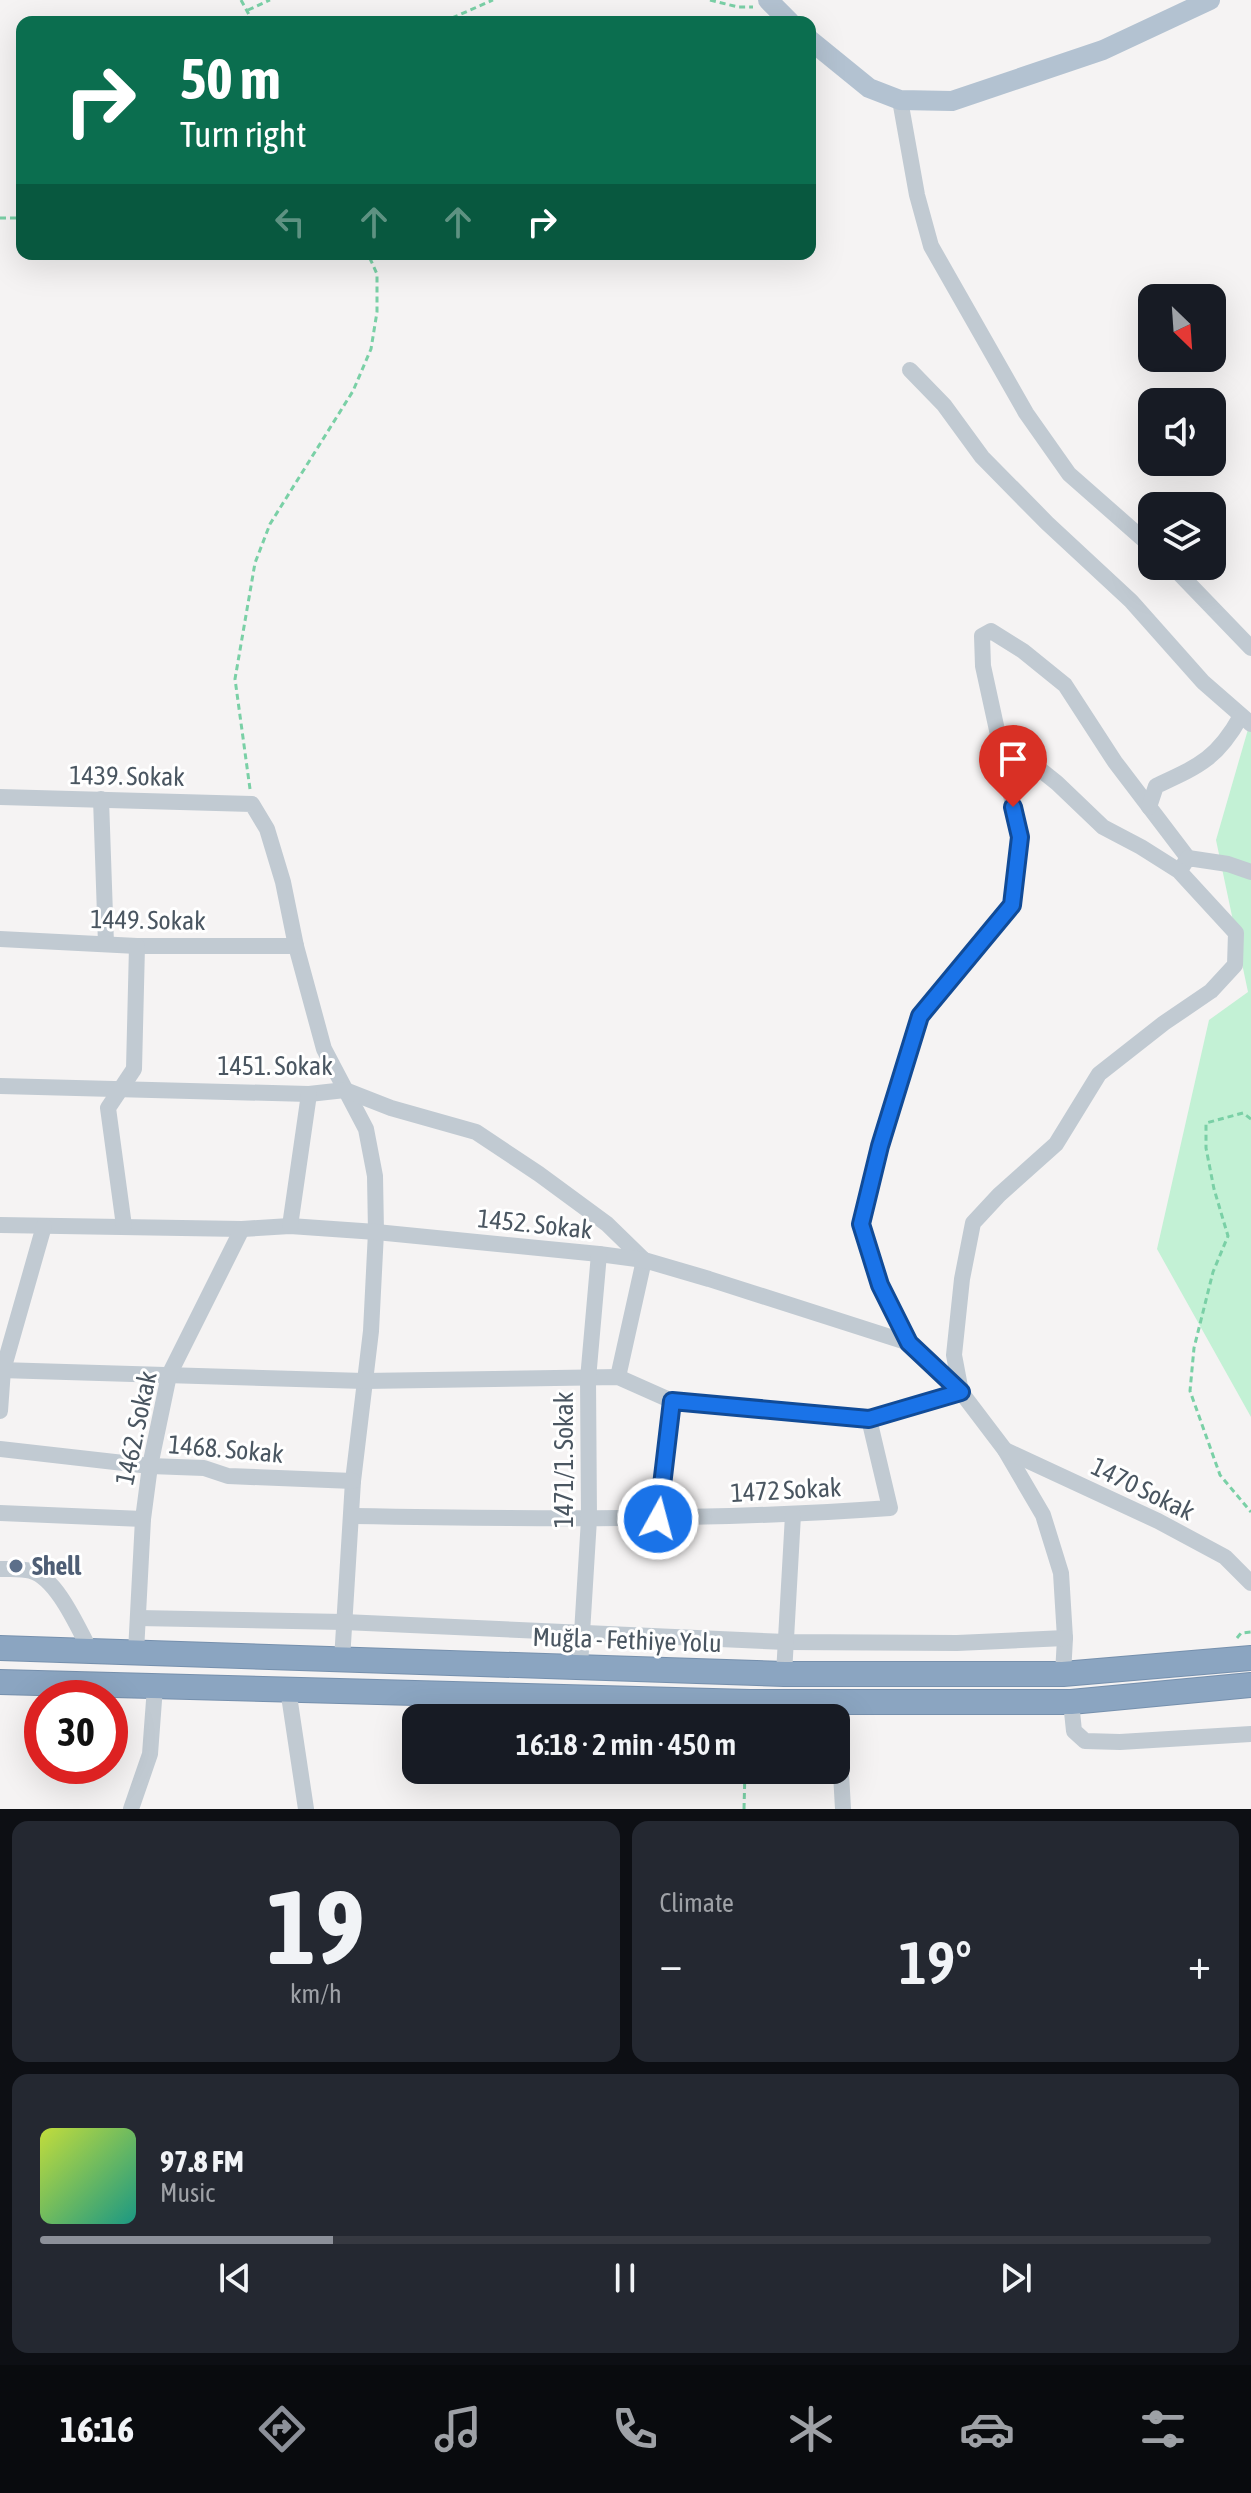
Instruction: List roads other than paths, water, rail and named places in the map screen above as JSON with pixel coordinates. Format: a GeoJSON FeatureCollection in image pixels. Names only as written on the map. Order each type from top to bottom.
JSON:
{"type":"FeatureCollection","features":[{"type":"Feature","properties":{"kind":"highway","name":"Muğla - Fethiye Yolu"},"geometry":{"type":"LineString","coordinates":[[0,1648],[784,1674],[1063,1674],[1243,1649]]}},
{"type":"Feature","properties":{"kind":"highway"},"geometry":{"type":"LineString","coordinates":[[0,1682],[750,1702],[1071,1702],[1251,1685]]}},
{"type":"Feature","properties":{"kind":"main road"},"geometry":{"type":"LineString","coordinates":[[816,45],[869,88],[900,100],[952,101],[1103,50],[1210,0]]}},
{"type":"Feature","properties":{"kind":"street"},"geometry":{"type":"LineString","coordinates":[[900,100],[917,195],[931,246],[1026,413],[1069,474],[1138,535]]}},
{"type":"Feature","properties":{"kind":"street"},"geometry":{"type":"LineString","coordinates":[[910,370],[944,405],[982,457],[1131,601],[1203,682],[1246,720],[1227,742],[1198,767],[1156,786],[1149,807]]}},
{"type":"Feature","properties":{"kind":"street"},"geometry":{"type":"LineString","coordinates":[[1185,580],[1251,648]]}},
{"type":"Feature","properties":{"kind":"street"},"geometry":{"type":"LineString","coordinates":[[2,1370],[364,1381],[618,1377],[672,1401],[869,1419],[961,1392],[954,1355],[962,1279],[973,1223],[1056,1144],[1099,1074],[1211,991],[1235,965],[1236,933],[1184,865],[1149,807],[1115,762],[1065,685],[1023,651],[991,631],[982,636],[983,666],[1020,837],[1012,905],[920,1016],[880,1146],[861,1224],[880,1285],[909,1343]]}},
{"type":"Feature","properties":{"kind":"street"},"geometry":{"type":"LineString","coordinates":[[1007,777],[1013,759],[1022,755],[1103,827],[1141,847],[1184,865],[1228,864],[1251,872]]}},
{"type":"Feature","properties":{"kind":"street","name":"1439. Sokak"},"geometry":{"type":"LineString","coordinates":[[0,797],[252,804],[267,829],[283,882],[296,946]]}},
{"type":"Feature","properties":{"kind":"street"},"geometry":{"type":"LineString","coordinates":[[101,799],[106,944]]}},
{"type":"Feature","properties":{"kind":"street","name":"1449. Sokak"},"geometry":{"type":"LineString","coordinates":[[0,939],[137,946],[296,946]]}},
{"type":"Feature","properties":{"kind":"street"},"geometry":{"type":"LineString","coordinates":[[124,1226],[108,1108],[134,1069],[137,946]]}},
{"type":"Feature","properties":{"kind":"street"},"geometry":{"type":"LineString","coordinates":[[296,946],[324,1049],[366,1129],[375,1176],[376,1232],[371,1331],[353,1481],[342,1660]]}},
{"type":"Feature","properties":{"kind":"street","name":"1451. Sokak"},"geometry":{"type":"LineString","coordinates":[[0,1086],[309,1094],[345,1090],[391,1108],[476,1132],[607,1224],[644,1260]]}},
{"type":"Feature","properties":{"kind":"street"},"geometry":{"type":"LineString","coordinates":[[290,1226],[309,1094]]}},
{"type":"Feature","properties":{"kind":"street","name":"1452. Sokak"},"geometry":{"type":"LineString","coordinates":[[0,1225],[242,1229],[290,1226],[599,1254],[644,1260],[909,1343],[961,1392],[1005,1450],[1043,1515],[1061,1573],[1065,1638],[1063,1674]]}},
{"type":"Feature","properties":{"kind":"street"},"geometry":{"type":"LineString","coordinates":[[0,1411],[2,1370],[44,1226]]}},
{"type":"Feature","properties":{"kind":"street","name":"1462. Sokak"},"geometry":{"type":"LineString","coordinates":[[136,1652],[143,1519],[150,1466],[169,1375],[242,1229]]}},
{"type":"Feature","properties":{"kind":"street","name":"1471/1. Sokak"},"geometry":{"type":"LineString","coordinates":[[580,1666],[589,1519],[588,1379],[599,1254]]}},
{"type":"Feature","properties":{"kind":"street"},"geometry":{"type":"LineString","coordinates":[[618,1377],[644,1260]]}},
{"type":"Feature","properties":{"kind":"street"},"geometry":{"type":"LineString","coordinates":[[658,1519],[672,1401]]}},
{"type":"Feature","properties":{"kind":"street","name":"1472 Sokak"},"geometry":{"type":"LineString","coordinates":[[352,1516],[658,1519],[890,1508],[869,1419]]}},
{"type":"Feature","properties":{"kind":"street","name":"1468. Sokak"},"geometry":{"type":"LineString","coordinates":[[0,1449],[150,1466],[204,1468],[228,1476],[353,1481]]}},
{"type":"Feature","properties":{"kind":"street","name":"1470 Sokak"},"geometry":{"type":"LineString","coordinates":[[1005,1450],[1158,1521],[1225,1557],[1251,1583]]}},
{"type":"Feature","properties":{"kind":"street"},"geometry":{"type":"LineString","coordinates":[[0,1513],[143,1519]]}},
{"type":"Feature","properties":{"kind":"street"},"geometry":{"type":"LineString","coordinates":[[784,1674],[793,1515]]}},
{"type":"Feature","properties":{"kind":"street"},"geometry":{"type":"LineString","coordinates":[[0,1569],[31,1570],[45,1578],[60,1597],[90,1650]]}},
{"type":"Feature","properties":{"kind":"street"},"geometry":{"type":"LineString","coordinates":[[138,1618],[344,1622],[786,1642],[957,1643],[1065,1638]]}},
{"type":"Feature","properties":{"kind":"street"},"geometry":{"type":"LineString","coordinates":[[131,1809],[150,1754],[155,1687]]}},
{"type":"Feature","properties":{"kind":"street"},"geometry":{"type":"LineString","coordinates":[[288,1689],[306,1809]]}},
{"type":"Feature","properties":{"kind":"street"},"geometry":{"type":"LineString","coordinates":[[837,1702],[843,1809]]}},
{"type":"Feature","properties":{"kind":"street"},"geometry":{"type":"LineString","coordinates":[[1071,1702],[1074,1731],[1085,1741],[1249,1736]]}},
{"type":"Feature","properties":{"kind":"place","name":"Shell"},"geometry":{"type":"Point","coordinates":[16,1566]}}]}
